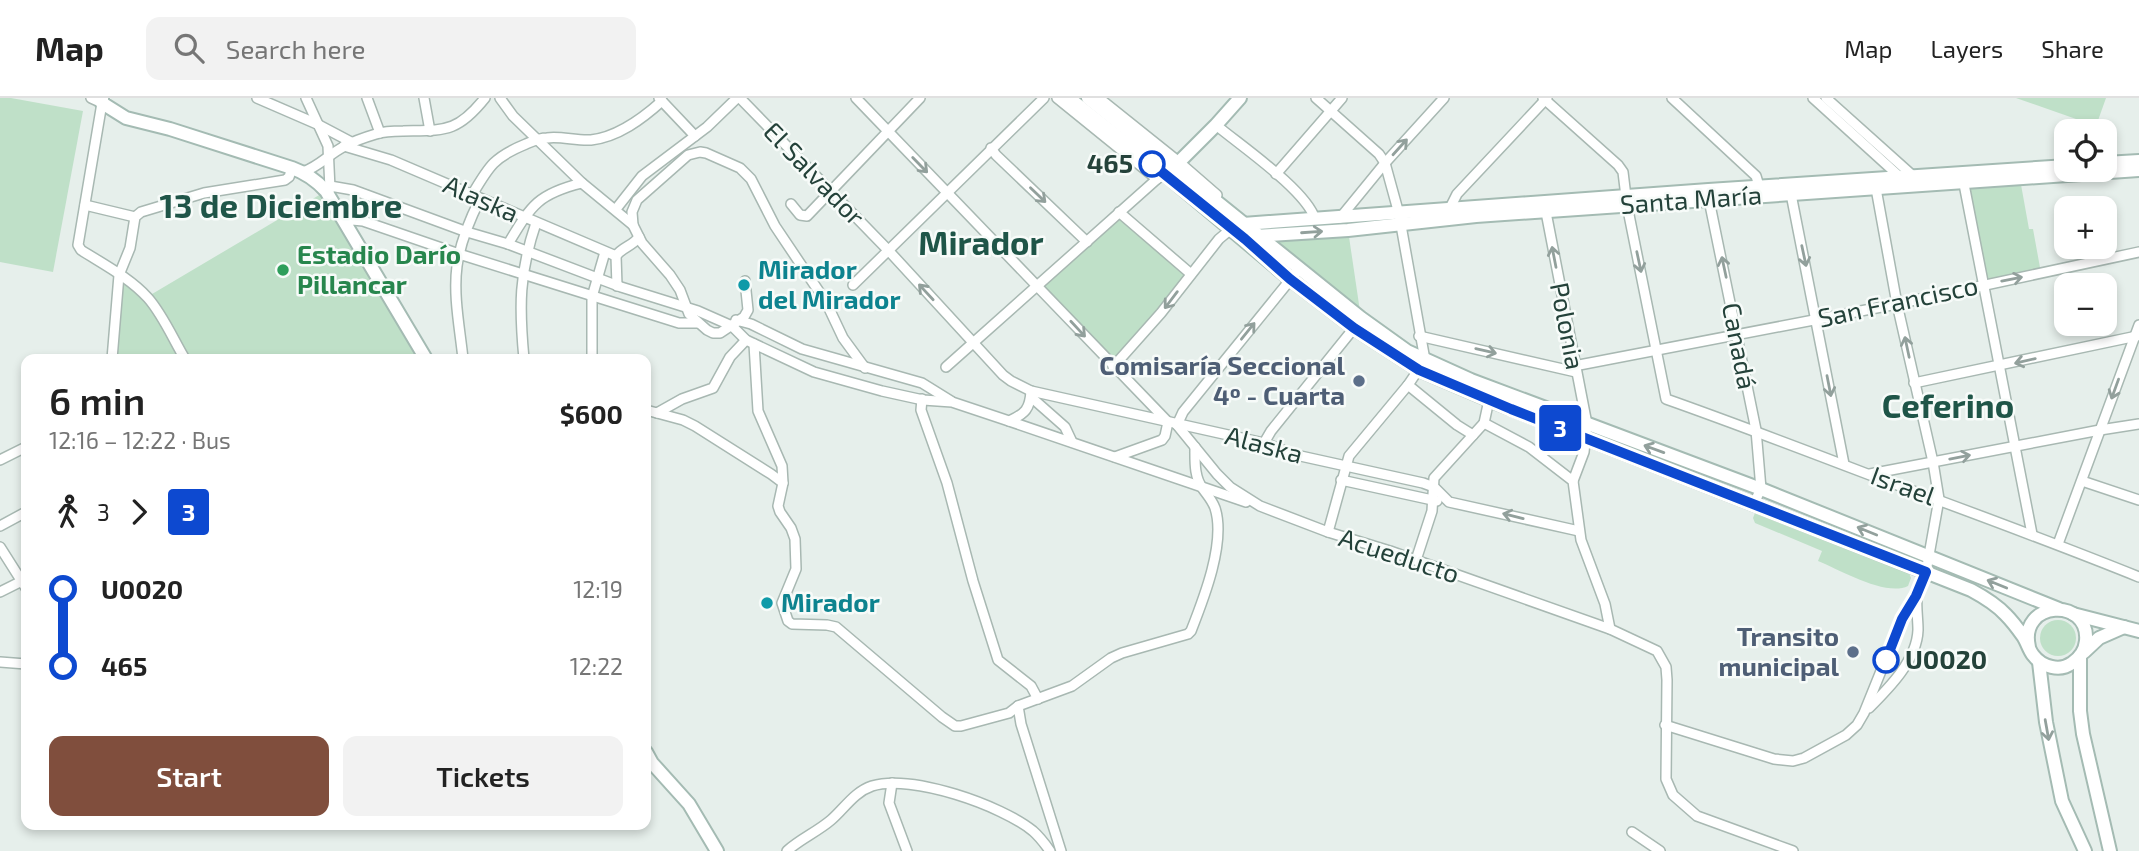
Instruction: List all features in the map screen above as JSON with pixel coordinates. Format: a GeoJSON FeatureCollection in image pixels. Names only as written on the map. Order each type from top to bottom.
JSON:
{"type":"FeatureCollection","features":[{"type":"Feature","properties":{"kind":"street","name":"Alaska"},"geometry":{"type":"LineString","coordinates":[[257,98],[317,124],[348,145],[391,160],[617,256]]}},
{"type":"Feature","properties":{"kind":"street"},"geometry":{"type":"LineString","coordinates":[[306,98],[328,146],[332,200]]}},
{"type":"Feature","properties":{"kind":"street"},"geometry":{"type":"LineString","coordinates":[[367,98],[380,133]]}},
{"type":"Feature","properties":{"kind":"street"},"geometry":{"type":"LineString","coordinates":[[424,98],[430,131]]}},
{"type":"Feature","properties":{"kind":"street"},"geometry":{"type":"LineString","coordinates":[[112,354],[120,275],[130,248],[135,217],[141,212],[204,193],[285,180],[297,170],[314,168],[348,145],[380,133],[430,131],[452,127],[463,121],[485,98]]}},
{"type":"Feature","properties":{"kind":"street"},"geometry":{"type":"LineString","coordinates":[[500,98],[513,116],[582,183],[632,225],[670,275],[680,290],[686,309],[698,323],[713,333],[720,333],[744,317],[748,310],[745,281]]}},
{"type":"Feature","properties":{"kind":"street"},"geometry":{"type":"LineString","coordinates":[[616,209],[642,176],[739,98]]}},
{"type":"Feature","properties":{"kind":"street","name":"El Salvador"},"geometry":{"type":"LineString","coordinates":[[739,98],[1011,381],[1031,394]]}},
{"type":"Feature","properties":{"kind":"street","name":"Acueducto"},"geometry":{"type":"LineString","coordinates":[[856,98],[1113,367],[1173,423],[1230,487],[1261,506],[1328,532],[1416,560],[1610,629],[1649,646],[1657,651],[1666,667],[1665,724]]}},
{"type":"Feature","properties":{"kind":"street"},"geometry":{"type":"LineString","coordinates":[[853,285],[1044,98]]}},
{"type":"Feature","properties":{"kind":"street"},"geometry":{"type":"LineString","coordinates":[[1057,98],[1250,221],[1266,223]]}},
{"type":"Feature","properties":{"kind":"street"},"geometry":{"type":"LineString","coordinates":[[1069,98],[1258,235],[1294,274],[1354,328],[1489,400],[1971,590],[1990,601],[2013,623],[2039,662],[2046,722],[2062,801],[2085,851]]}},
{"type":"Feature","properties":{"kind":"street"},"geometry":{"type":"LineString","coordinates":[[1088,98],[1231,229],[1361,318],[1422,365],[1761,489],[2067,611],[2139,631]]}},
{"type":"Feature","properties":{"kind":"street"},"geometry":{"type":"LineString","coordinates":[[1099,98],[1169,170]]}},
{"type":"Feature","properties":{"kind":"street"},"geometry":{"type":"LineString","coordinates":[[946,367],[1169,170],[1240,98]]}},
{"type":"Feature","properties":{"kind":"street"},"geometry":{"type":"LineString","coordinates":[[1316,98],[1379,154],[1385,163],[1399,219],[1422,365],[1353,449],[1345,466],[1328,532]]}},
{"type":"Feature","properties":{"kind":"street"},"geometry":{"type":"LineString","coordinates":[[1276,174],[1342,98]]}},
{"type":"Feature","properties":{"kind":"street"},"geometry":{"type":"LineString","coordinates":[[1340,218],[1444,98]]}},
{"type":"Feature","properties":{"kind":"street"},"geometry":{"type":"LineString","coordinates":[[1672,98],[1756,176],[1759,186]]}},
{"type":"Feature","properties":{"kind":"street"},"geometry":{"type":"LineString","coordinates":[[1813,98],[1906,176]]}},
{"type":"Feature","properties":{"kind":"street"},"geometry":{"type":"LineString","coordinates":[[1826,98],[1906,176]]}},
{"type":"Feature","properties":{"kind":"street"},"geometry":{"type":"LineString","coordinates":[[463,354],[456,281],[460,254],[484,175],[499,157],[538,139],[592,140],[604,137],[636,122],[660,99],[695,136]]}},
{"type":"Feature","properties":{"kind":"street"},"geometry":{"type":"LineString","coordinates":[[1449,210],[1457,194],[1545,99],[1623,172],[1626,200],[1657,351]]}},
{"type":"Feature","properties":{"kind":"street"},"geometry":{"type":"LineString","coordinates":[[179,354],[152,303],[120,275],[81,250],[78,245],[98,100],[126,118],[170,129],[297,170],[317,181],[332,200],[423,354]]}},
{"type":"Feature","properties":{"kind":"street"},"geometry":{"type":"LineString","coordinates":[[791,204],[800,215],[807,216],[918,100]]}},
{"type":"Feature","properties":{"kind":"street"},"geometry":{"type":"LineString","coordinates":[[1216,125],[1309,205],[1315,219]]}},
{"type":"Feature","properties":{"kind":"street"},"geometry":{"type":"LineString","coordinates":[[991,148],[1087,242]]}},
{"type":"Feature","properties":{"kind":"street"},"geometry":{"type":"LineString","coordinates":[[632,225],[632,212],[637,200],[688,155],[706,153],[740,168],[751,179],[775,226],[825,302],[843,338],[865,368]]}},
{"type":"Feature","properties":{"kind":"street"},"geometry":{"type":"LineString","coordinates":[[2117,162],[2139,161]]}},
{"type":"Feature","properties":{"kind":"street","name":"Santa María"},"geometry":{"type":"LineString","coordinates":[[1875,184],[1906,176],[1963,178],[2054,168]]}},
{"type":"Feature","properties":{"kind":"street","name":"Santa María"},"geometry":{"type":"LineString","coordinates":[[1245,239],[1258,235],[1399,219],[1449,210],[1546,206],[1790,188],[2139,170]]}},
{"type":"Feature","properties":{"kind":"street"},"geometry":{"type":"LineString","coordinates":[[1963,178],[2032,534]]}},
{"type":"Feature","properties":{"kind":"street"},"geometry":{"type":"LineString","coordinates":[[509,244],[537,202],[552,191],[582,183]]}},
{"type":"Feature","properties":{"kind":"street"},"geometry":{"type":"LineString","coordinates":[[1792,851],[1707,821],[1685,807],[1669,789],[1666,779],[1665,724],[1774,759],[1794,761],[1846,735],[1857,725],[1864,713],[1902,619],[1926,572],[1939,499],[1897,304],[1875,184]]}},
{"type":"Feature","properties":{"kind":"street"},"geometry":{"type":"LineString","coordinates":[[330,186],[353,190],[686,309],[767,331],[802,349],[922,383],[952,402],[1261,506]]}},
{"type":"Feature","properties":{"kind":"street","name":"Santa María"},"geometry":{"type":"LineString","coordinates":[[1708,194],[1759,186],[1790,188]]}},
{"type":"Feature","properties":{"kind":"street"},"geometry":{"type":"LineString","coordinates":[[1790,188],[1844,464]]}},
{"type":"Feature","properties":{"kind":"street","name":"Canadá"},"geometry":{"type":"LineString","coordinates":[[1708,194],[1756,430],[1761,489]]}},
{"type":"Feature","properties":{"kind":"street"},"geometry":{"type":"LineString","coordinates":[[85,205],[135,217]]}},
{"type":"Feature","properties":{"kind":"street","name":"Santa María"},"geometry":{"type":"LineString","coordinates":[[1231,229],[1244,224],[1315,219],[1476,216],[1546,206]]}},
{"type":"Feature","properties":{"kind":"street","name":"Polonia"},"geometry":{"type":"LineString","coordinates":[[1546,206],[1587,424],[1581,461],[1573,481]]}},
{"type":"Feature","properties":{"kind":"street"},"geometry":{"type":"LineString","coordinates":[[1119,212],[1191,274]]}},
{"type":"Feature","properties":{"kind":"street"},"geometry":{"type":"LineString","coordinates":[[346,224],[352,220],[363,221],[679,323],[698,323]]}},
{"type":"Feature","properties":{"kind":"street"},"geometry":{"type":"LineString","coordinates":[[524,354],[520,313],[522,273],[536,223]]}},
{"type":"Feature","properties":{"kind":"street"},"geometry":{"type":"LineString","coordinates":[[1113,367],[1161,313],[1219,239],[1231,229]]}},
{"type":"Feature","properties":{"kind":"street"},"geometry":{"type":"LineString","coordinates":[[617,286],[617,256],[639,237]]}},
{"type":"Feature","properties":{"kind":"street"},"geometry":{"type":"LineString","coordinates":[[592,354],[593,295],[605,251]]}},
{"type":"Feature","properties":{"kind":"street","name":"San Francisco"},"geometry":{"type":"LineString","coordinates":[[1575,369],[1897,304],[2139,251]]}},
{"type":"Feature","properties":{"kind":"street"},"geometry":{"type":"LineString","coordinates":[[1115,457],[1162,440],[1294,274]]}},
{"type":"Feature","properties":{"kind":"street"},"geometry":{"type":"LineString","coordinates":[[736,323],[750,342],[814,372],[922,400],[952,402]]}},
{"type":"Feature","properties":{"kind":"street"},"geometry":{"type":"LineString","coordinates":[[2058,544],[2139,325]]}},
{"type":"Feature","properties":{"kind":"street"},"geometry":{"type":"LineString","coordinates":[[1264,443],[1354,328]]}},
{"type":"Feature","properties":{"kind":"street"},"geometry":{"type":"LineString","coordinates":[[1419,336],[1575,369]]}},
{"type":"Feature","properties":{"kind":"street"},"geometry":{"type":"LineString","coordinates":[[1914,383],[2137,336]]}},
{"type":"Feature","properties":{"kind":"street"},"geometry":{"type":"LineString","coordinates":[[657,413],[713,388],[730,357],[750,342]]}},
{"type":"Feature","properties":{"kind":"street"},"geometry":{"type":"LineString","coordinates":[[750,342],[758,411],[782,466],[783,483],[778,506],[791,528],[796,555],[796,569],[782,603],[788,621],[792,624],[836,627],[955,726],[1009,713],[1018,706],[1078,683],[1122,653],[1191,631],[1212,567],[1218,526],[1211,499],[1196,474],[1195,447]]}},
{"type":"Feature","properties":{"kind":"street","name":"Israel"},"geometry":{"type":"LineString","coordinates":[[1657,351],[1666,399],[1756,430],[2139,577]]}},
{"type":"Feature","properties":{"kind":"street"},"geometry":{"type":"LineString","coordinates":[[1408,385],[1473,435]]}},
{"type":"Feature","properties":{"kind":"street","name":"Alaska"},"geometry":{"type":"LineString","coordinates":[[1031,394],[1264,443],[1296,455],[1434,487]]}},
{"type":"Feature","properties":{"kind":"street"},"geometry":{"type":"LineString","coordinates":[[1009,421],[1027,411],[1031,394]]}},
{"type":"Feature","properties":{"kind":"street"},"geometry":{"type":"LineString","coordinates":[[1031,394],[1065,427],[1072,442]]}},
{"type":"Feature","properties":{"kind":"street"},"geometry":{"type":"LineString","coordinates":[[922,400],[921,410],[947,484],[973,581],[999,660],[1031,686],[1038,699]]}},
{"type":"Feature","properties":{"kind":"street"},"geometry":{"type":"LineString","coordinates":[[1416,560],[1432,511],[1434,478],[1484,423],[1489,400]]}},
{"type":"Feature","properties":{"kind":"street"},"geometry":{"type":"LineString","coordinates":[[651,411],[695,426],[783,483]]}},
{"type":"Feature","properties":{"kind":"street"},"geometry":{"type":"LineString","coordinates":[[1484,423],[1529,447],[1573,481],[1579,531],[1605,604],[1610,629]]}},
{"type":"Feature","properties":{"kind":"street"},"geometry":{"type":"LineString","coordinates":[[1869,474],[2139,424]]}},
{"type":"Feature","properties":{"kind":"street"},"geometry":{"type":"LineString","coordinates":[[0,460],[21,450]]}},
{"type":"Feature","properties":{"kind":"street"},"geometry":{"type":"LineString","coordinates":[[1341,480],[1579,531]]}},
{"type":"Feature","properties":{"kind":"street"},"geometry":{"type":"LineString","coordinates":[[2082,481],[2139,500]]}},
{"type":"Feature","properties":{"kind":"street"},"geometry":{"type":"LineString","coordinates":[[1434,487],[1449,502]]}},
{"type":"Feature","properties":{"kind":"street"},"geometry":{"type":"LineString","coordinates":[[1754,503],[1761,489]]}},
{"type":"Feature","properties":{"kind":"street"},"geometry":{"type":"LineString","coordinates":[[0,526],[21,515]]}},
{"type":"Feature","properties":{"kind":"street"},"geometry":{"type":"LineString","coordinates":[[0,547],[21,577]]}},
{"type":"Feature","properties":{"kind":"street"},"geometry":{"type":"LineString","coordinates":[[0,592],[21,584]]}},
{"type":"Feature","properties":{"kind":"street"},"geometry":{"type":"LineString","coordinates":[[1864,713],[1898,676],[1909,659],[1917,636],[1916,596]]}},
{"type":"Feature","properties":{"kind":"street"},"geometry":{"type":"LineString","coordinates":[[2029,647],[2028,636],[2033,622],[2044,612],[2067,611],[2081,622],[2086,634],[2081,655],[2080,711],[2092,780],[2110,851]]}},
{"type":"Feature","properties":{"kind":"street"},"geometry":{"type":"LineString","coordinates":[[2039,662],[2049,667],[2073,663],[2099,638],[2124,627]]}},
{"type":"Feature","properties":{"kind":"street"},"geometry":{"type":"LineString","coordinates":[[0,662],[21,664]]}},
{"type":"Feature","properties":{"kind":"street"},"geometry":{"type":"LineString","coordinates":[[1018,706],[1021,724],[1061,851]]}},
{"type":"Feature","properties":{"kind":"street"},"geometry":{"type":"LineString","coordinates":[[651,761],[689,804],[717,851]]}},
{"type":"Feature","properties":{"kind":"street"},"geometry":{"type":"LineString","coordinates":[[892,783],[889,803],[906,851]]}},
{"type":"Feature","properties":{"kind":"street"},"geometry":{"type":"LineString","coordinates":[[787,851],[831,820],[858,793],[873,786],[892,783],[958,793],[1016,820],[1032,830],[1051,851]]}},
{"type":"Feature","properties":{"kind":"street"},"geometry":{"type":"LineString","coordinates":[[1632,832],[1660,851]]}},
{"type":"Feature","properties":{"kind":"green space"},"geometry":{"type":"Polygon","coordinates":[[[0,98],[83,111],[53,272],[0,262],[0,98]]]}},
{"type":"Feature","properties":{"kind":"green space"},"geometry":{"type":"Polygon","coordinates":[[[2016,98],[2106,98],[2098,119],[2076,119],[2016,98]]]}},
{"type":"Feature","properties":{"kind":"green space"},"geometry":{"type":"Polygon","coordinates":[[[2020,179],[2029,229],[2033,229],[2041,273],[1985,284],[1964,183],[2020,179]]]}},
{"type":"Feature","properties":{"kind":"green space","name":"Estadio Darío Pillancar"},"geometry":{"type":"Polygon","coordinates":[[[326,191],[423,354],[112,354],[119,275],[147,297],[326,191]]]}},
{"type":"Feature","properties":{"kind":"green space"},"geometry":{"type":"Polygon","coordinates":[[[1119,212],[1191,274],[1113,367],[1037,285],[1119,212]]]}},
{"type":"Feature","properties":{"kind":"green space"},"geometry":{"type":"Polygon","coordinates":[[[1348,230],[1361,318],[1258,235],[1348,230]]]}},
{"type":"Feature","properties":{"kind":"green space"},"geometry":{"type":"Polygon","coordinates":[[[1755,513],[1909,573],[1911,578],[1908,586],[1888,588],[1876,585],[1818,561],[1822,551],[1755,523],[1755,513]]]}},
{"type":"Feature","properties":{"kind":"green space"},"geometry":{"type":"Polygon","coordinates":[[[2058,620],[2071,625],[2076,638],[2071,651],[2058,656],[2045,651],[2040,638],[2045,625],[2058,620]]]}},
{"type":"Feature","properties":{"kind":"bus line","name":"3"},"geometry":{"type":"LineString","coordinates":[[1152,164],[1290,279],[1354,328],[1419,370],[1473,394],[1926,572],[1902,619],[1886,660]]}},
{"type":"Feature","properties":{"kind":"place","name":"465"},"geometry":{"type":"Point","coordinates":[1152,164]}},
{"type":"Feature","properties":{"kind":"place","name":"Estadio Darío Pillancar"},"geometry":{"type":"Point","coordinates":[283,270]}},
{"type":"Feature","properties":{"kind":"place","name":"Mirador del Mirador"},"geometry":{"type":"Point","coordinates":[744,285]}},
{"type":"Feature","properties":{"kind":"place","name":"Comisaría Seccional 4º - Cuarta"},"geometry":{"type":"Point","coordinates":[1359,381]}},
{"type":"Feature","properties":{"kind":"place","name":"Mirador"},"geometry":{"type":"Point","coordinates":[767,603]}},
{"type":"Feature","properties":{"kind":"place","name":"Transito municipal"},"geometry":{"type":"Point","coordinates":[1853,652]}},
{"type":"Feature","properties":{"kind":"place","name":"U0020"},"geometry":{"type":"Point","coordinates":[1886,660]}},
{"type":"Feature","properties":{"kind":"district","name":"13 de Diciembre"},"geometry":{"type":"Point","coordinates":[281,206]}},
{"type":"Feature","properties":{"kind":"district","name":"Mirador"},"geometry":{"type":"Point","coordinates":[981,243]}},
{"type":"Feature","properties":{"kind":"district","name":"Ceferino"},"geometry":{"type":"Point","coordinates":[1948,406]}}]}
